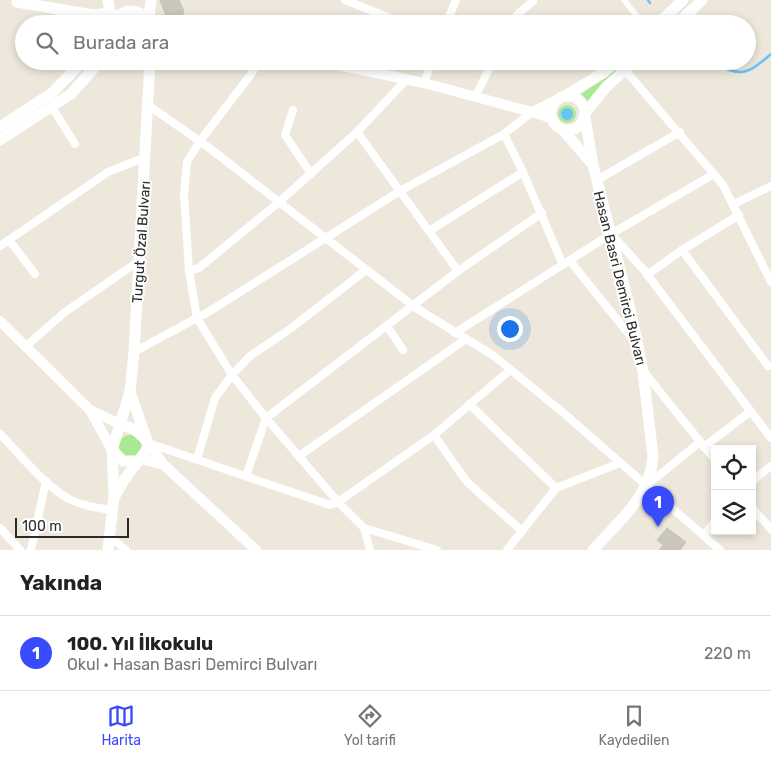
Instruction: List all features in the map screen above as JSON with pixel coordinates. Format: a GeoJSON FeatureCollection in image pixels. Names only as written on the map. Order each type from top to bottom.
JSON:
{"type":"FeatureCollection","features":[{"type":"Feature","properties":{"kind":"main road"},"geometry":{"type":"LineString","coordinates":[[108,0],[113,15]]}},
{"type":"Feature","properties":{"kind":"main road"},"geometry":{"type":"LineString","coordinates":[[116,15],[127,0]]}},
{"type":"Feature","properties":{"kind":"main road"},"geometry":{"type":"LineString","coordinates":[[149,15],[151,0]]}},
{"type":"Feature","properties":{"kind":"main road"},"geometry":{"type":"LineString","coordinates":[[667,15],[683,0]]}},
{"type":"Feature","properties":{"kind":"main road"},"geometry":{"type":"LineString","coordinates":[[686,15],[702,0]]}},
{"type":"Feature","properties":{"kind":"main road"},"geometry":{"type":"LineString","coordinates":[[13,1],[93,15]]}},
{"type":"Feature","properties":{"kind":"main road"},"geometry":{"type":"LineString","coordinates":[[126,15],[138,12],[140,15]]}},
{"type":"Feature","properties":{"kind":"main road"},"geometry":{"type":"LineString","coordinates":[[0,127],[52,93],[74,70]]}},
{"type":"Feature","properties":{"kind":"main road"},"geometry":{"type":"LineString","coordinates":[[0,140],[71,94],[92,70]]}},
{"type":"Feature","properties":{"kind":"main road","name":"Turgut Özal Bulvarı"},"geometry":{"type":"LineString","coordinates":[[143,70],[148,91]]}},
{"type":"Feature","properties":{"kind":"main road","name":"Turgut Özal Bulvarı"},"geometry":{"type":"LineString","coordinates":[[108,550],[114,496],[112,450],[130,392],[134,352],[149,70]]}},
{"type":"Feature","properties":{"kind":"main road"},"geometry":{"type":"LineString","coordinates":[[612,70],[561,98],[552,107],[551,118],[554,123],[562,129],[568,130],[579,126],[617,70]]}},
{"type":"Feature","properties":{"kind":"main road"},"geometry":{"type":"LineString","coordinates":[[561,98],[579,100],[585,115]]}},
{"type":"Feature","properties":{"kind":"main road","name":"Hasan Basri Demirci Bulvarı"},"geometry":{"type":"LineString","coordinates":[[585,115],[593,166],[643,371],[653,456],[652,470],[647,486],[631,508],[593,550]]}},
{"type":"Feature","properties":{"kind":"main road","name":"Hasan Basri Demirci Bulvarı"},"geometry":{"type":"LineString","coordinates":[[562,129],[593,166]]}},
{"type":"Feature","properties":{"kind":"main road","name":"Turgut Özal Bulvarı"},"geometry":{"type":"LineString","coordinates":[[114,496],[148,448],[148,442],[130,392]]}},
{"type":"Feature","properties":{"kind":"main road"},"geometry":{"type":"LineString","coordinates":[[120,424],[134,429],[148,442]]}},
{"type":"Feature","properties":{"kind":"main road"},"geometry":{"type":"LineString","coordinates":[[112,450],[123,461],[141,460]]}},
{"type":"Feature","properties":{"kind":"street"},"geometry":{"type":"LineString","coordinates":[[345,0],[382,15]]}},
{"type":"Feature","properties":{"kind":"street"},"geometry":{"type":"LineString","coordinates":[[450,15],[456,0]]}},
{"type":"Feature","properties":{"kind":"street"},"geometry":{"type":"LineString","coordinates":[[624,0],[636,15]]}},
{"type":"Feature","properties":{"kind":"street"},"geometry":{"type":"LineString","coordinates":[[517,15],[533,1]]}},
{"type":"Feature","properties":{"kind":"street"},"geometry":{"type":"LineString","coordinates":[[252,70],[233,100],[200,141],[187,162],[184,194],[189,271],[197,318],[232,375],[266,418],[338,502],[364,528],[437,550]]}},
{"type":"Feature","properties":{"kind":"street"},"geometry":{"type":"LineString","coordinates":[[363,70],[424,83],[551,118]]}},
{"type":"Feature","properties":{"kind":"street"},"geometry":{"type":"LineString","coordinates":[[424,83],[429,70]]}},
{"type":"Feature","properties":{"kind":"street"},"geometry":{"type":"LineString","coordinates":[[475,97],[488,70]]}},
{"type":"Feature","properties":{"kind":"street"},"geometry":{"type":"LineString","coordinates":[[625,70],[714,174],[734,204],[768,267],[771,282]]}},
{"type":"Feature","properties":{"kind":"street"},"geometry":{"type":"LineString","coordinates":[[189,271],[199,268],[311,174],[357,132],[407,79]]}},
{"type":"Feature","properties":{"kind":"street"},"geometry":{"type":"LineString","coordinates":[[134,352],[197,318],[400,191],[504,134],[532,112],[561,98]]}},
{"type":"Feature","properties":{"kind":"street"},"geometry":{"type":"LineString","coordinates":[[148,105],[200,141],[414,306],[510,370],[704,534],[720,550]]}},
{"type":"Feature","properties":{"kind":"street"},"geometry":{"type":"LineString","coordinates":[[52,107],[76,144]]}},
{"type":"Feature","properties":{"kind":"street"},"geometry":{"type":"LineString","coordinates":[[294,110],[285,135],[311,174]]}},
{"type":"Feature","properties":{"kind":"street"},"geometry":{"type":"LineString","coordinates":[[357,132],[458,271]]}},
{"type":"Feature","properties":{"kind":"street"},"geometry":{"type":"LineString","coordinates":[[597,180],[680,132]]}},
{"type":"Feature","properties":{"kind":"street"},"geometry":{"type":"LineString","coordinates":[[504,134],[542,214],[563,265]]}},
{"type":"Feature","properties":{"kind":"street"},"geometry":{"type":"LineString","coordinates":[[0,246],[108,172],[146,157]]}},
{"type":"Feature","properties":{"kind":"street"},"geometry":{"type":"LineString","coordinates":[[429,231],[523,172]]}},
{"type":"Feature","properties":{"kind":"street"},"geometry":{"type":"LineString","coordinates":[[455,332],[611,234],[714,174]]}},
{"type":"Feature","properties":{"kind":"street"},"geometry":{"type":"LineString","coordinates":[[734,204],[771,186]]}},
{"type":"Feature","properties":{"kind":"street"},"geometry":{"type":"LineString","coordinates":[[246,476],[266,418],[458,271],[542,214]]}},
{"type":"Feature","properties":{"kind":"street"},"geometry":{"type":"LineString","coordinates":[[648,275],[682,250],[739,215]]}},
{"type":"Feature","properties":{"kind":"street"},"geometry":{"type":"LineString","coordinates":[[611,234],[648,275],[771,438]]}},
{"type":"Feature","properties":{"kind":"street"},"geometry":{"type":"LineString","coordinates":[[9,240],[35,274]]}},
{"type":"Feature","properties":{"kind":"street"},"geometry":{"type":"LineString","coordinates":[[682,250],[768,366]]}},
{"type":"Feature","properties":{"kind":"street"},"geometry":{"type":"LineString","coordinates":[[26,346],[65,312],[139,261]]}},
{"type":"Feature","properties":{"kind":"street"},"geometry":{"type":"LineString","coordinates":[[570,261],[638,346]]}},
{"type":"Feature","properties":{"kind":"street"},"geometry":{"type":"LineString","coordinates":[[197,459],[215,398],[232,375],[250,356],[290,329],[366,270]]}},
{"type":"Feature","properties":{"kind":"street"},"geometry":{"type":"LineString","coordinates":[[0,321],[90,410],[112,450]]}},
{"type":"Feature","properties":{"kind":"street"},"geometry":{"type":"LineString","coordinates":[[387,326],[403,350]]}},
{"type":"Feature","properties":{"kind":"street"},"geometry":{"type":"LineString","coordinates":[[299,456],[466,339]]}},
{"type":"Feature","properties":{"kind":"street"},"geometry":{"type":"LineString","coordinates":[[148,442],[330,505],[338,502],[434,435],[510,370]]}},
{"type":"Feature","properties":{"kind":"street"},"geometry":{"type":"LineString","coordinates":[[643,371],[711,455]]}},
{"type":"Feature","properties":{"kind":"street"},"geometry":{"type":"LineString","coordinates":[[469,404],[556,488]]}},
{"type":"Feature","properties":{"kind":"street"},"geometry":{"type":"LineString","coordinates":[[90,410],[120,424]]}},
{"type":"Feature","properties":{"kind":"street"},"geometry":{"type":"LineString","coordinates":[[647,486],[702,444],[751,411]]}},
{"type":"Feature","properties":{"kind":"street"},"geometry":{"type":"LineString","coordinates":[[0,434],[46,481],[70,500],[88,507],[112,510]]}},
{"type":"Feature","properties":{"kind":"street"},"geometry":{"type":"LineString","coordinates":[[434,435],[468,482],[522,531]]}},
{"type":"Feature","properties":{"kind":"street"},"geometry":{"type":"LineString","coordinates":[[148,442],[164,466],[256,550]]}},
{"type":"Feature","properties":{"kind":"street"},"geometry":{"type":"LineString","coordinates":[[141,460],[164,466]]}},
{"type":"Feature","properties":{"kind":"street"},"geometry":{"type":"LineString","coordinates":[[507,550],[556,488],[620,464]]}},
{"type":"Feature","properties":{"kind":"street"},"geometry":{"type":"LineString","coordinates":[[756,478],[771,466]]}},
{"type":"Feature","properties":{"kind":"street"},"geometry":{"type":"LineString","coordinates":[[30,550],[46,481]]}},
{"type":"Feature","properties":{"kind":"street"},"geometry":{"type":"LineString","coordinates":[[756,512],[771,529]]}},
{"type":"Feature","properties":{"kind":"street"},"geometry":{"type":"LineString","coordinates":[[704,534],[711,526]]}},
{"type":"Feature","properties":{"kind":"street"},"geometry":{"type":"LineString","coordinates":[[0,528],[20,550]]}},
{"type":"Feature","properties":{"kind":"street"},"geometry":{"type":"LineString","coordinates":[[364,528],[370,550]]}},
{"type":"Feature","properties":{"kind":"street"},"geometry":{"type":"LineString","coordinates":[[109,536],[126,550]]}},
{"type":"Feature","properties":{"kind":"green space"},"geometry":{"type":"Polygon","coordinates":[[[615,70],[620,70],[588,106],[580,95],[615,70]]]}},
{"type":"Feature","properties":{"kind":"green space"},"geometry":{"type":"Polygon","coordinates":[[[567,105],[573,108],[576,114],[573,120],[567,123],[561,120],[558,114],[561,108],[567,105]]]}},
{"type":"Feature","properties":{"kind":"green space"},"geometry":{"type":"Polygon","coordinates":[[[130,435],[140,442],[141,446],[134,456],[130,457],[120,450],[119,446],[126,436],[130,435]]]}},
{"type":"Feature","properties":{"kind":"water"},"geometry":{"type":"Polygon","coordinates":[[[565,108],[569,108],[573,114],[569,120],[565,120],[561,116],[561,112],[565,108]]]}},
{"type":"Feature","properties":{"kind":"building"},"geometry":{"type":"Polygon","coordinates":[[[160,0],[179,0],[184,11],[183,15],[166,15],[160,0]]]}},
{"type":"Feature","properties":{"kind":"building"},"geometry":{"type":"Polygon","coordinates":[[[667,528],[686,542],[680,550],[659,550],[663,545],[657,540],[667,528]]]}},
{"type":"Feature","properties":{"kind":"waterway"},"geometry":{"type":"LineString","coordinates":[[756,66],[771,54]]}},
{"type":"Feature","properties":{"kind":"waterway"},"geometry":{"type":"LineString","coordinates":[[729,70],[736,72],[749,70]]}},
{"type":"Feature","properties":{"kind":"place","name":"100. Yıl İlkokulu"},"geometry":{"type":"Point","coordinates":[658,527]}}]}
